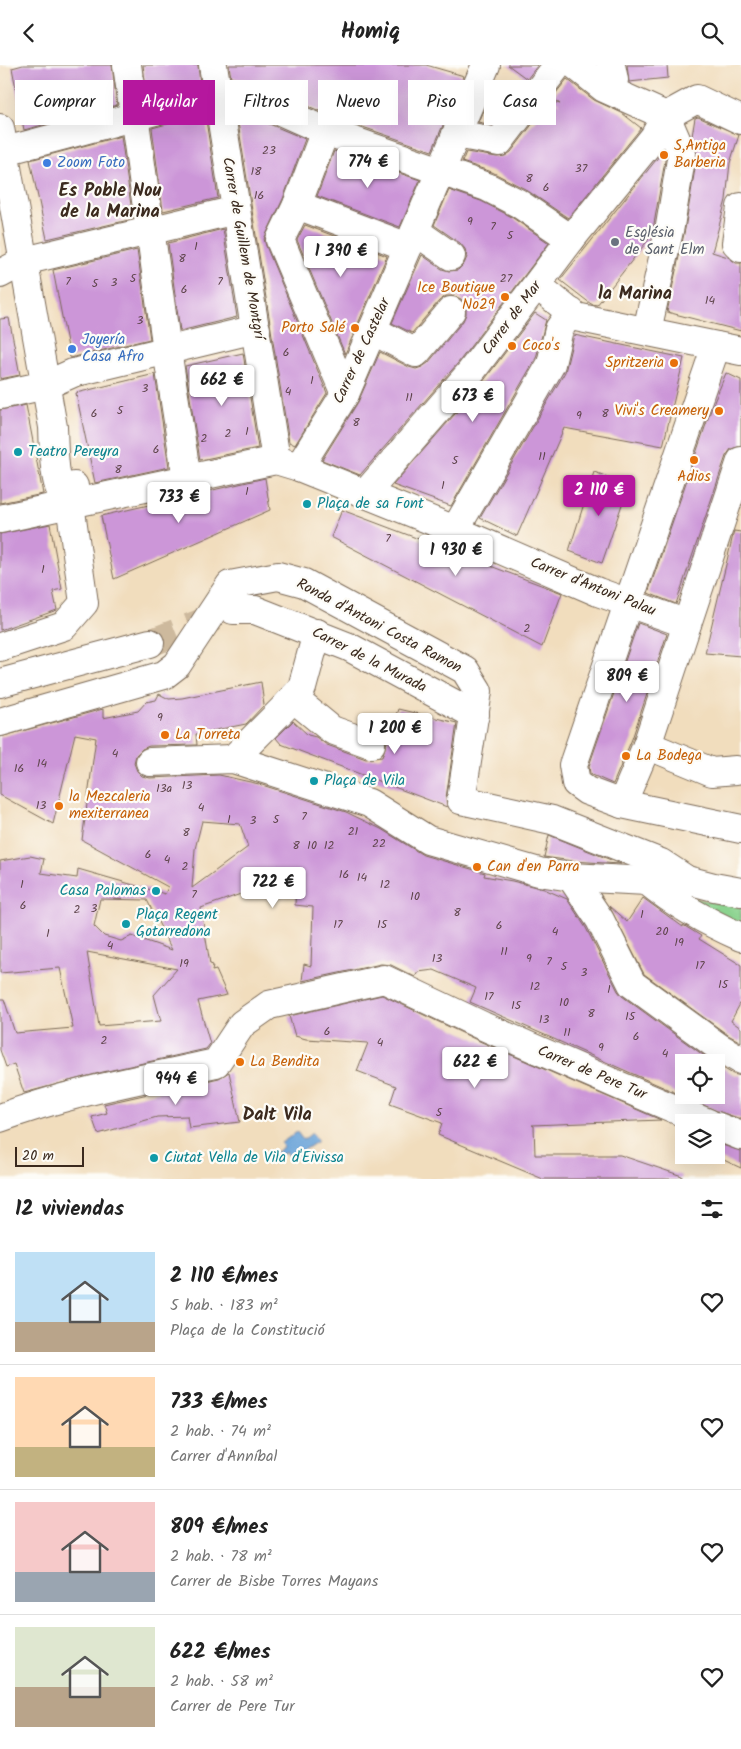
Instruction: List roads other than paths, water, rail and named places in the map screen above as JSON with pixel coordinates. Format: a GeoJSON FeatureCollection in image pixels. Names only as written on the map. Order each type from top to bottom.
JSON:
{"type":"FeatureCollection","features":[{"type":"Feature","properties":{"kind":"street"},"geometry":{"type":"LineString","coordinates":[[127,65],[129,80]]}},
{"type":"Feature","properties":{"kind":"street","name":"Carrer de Guillem de Montgrí"},"geometry":{"type":"LineString","coordinates":[[213,65],[256,329],[288,464]]}},
{"type":"Feature","properties":{"kind":"street","name":"Carrer de Castelar"},"geometry":{"type":"LineString","coordinates":[[288,464],[345,394],[486,65]]}},
{"type":"Feature","properties":{"kind":"street"},"geometry":{"type":"LineString","coordinates":[[456,134],[499,142],[558,65]]}},
{"type":"Feature","properties":{"kind":"street"},"geometry":{"type":"LineString","coordinates":[[575,65],[610,78],[660,127],[682,153],[670,226],[647,331]]}},
{"type":"Feature","properties":{"kind":"street"},"geometry":{"type":"LineString","coordinates":[[215,95],[242,94],[325,131],[488,187],[518,203],[571,239]]}},
{"type":"Feature","properties":{"kind":"street"},"geometry":{"type":"LineString","coordinates":[[660,127],[697,99],[741,120]]}},
{"type":"Feature","properties":{"kind":"street"},"geometry":{"type":"LineString","coordinates":[[0,647],[64,626],[84,603],[70,505],[59,488],[55,464],[53,427],[2,144],[123,117]]}},
{"type":"Feature","properties":{"kind":"street"},"geometry":{"type":"LineString","coordinates":[[134,125],[187,479]]}},
{"type":"Feature","properties":{"kind":"street","name":"Carrer de Mar"},"geometry":{"type":"LineString","coordinates":[[365,494],[470,373],[571,239],[660,127]]}},
{"type":"Feature","properties":{"kind":"street"},"geometry":{"type":"LineString","coordinates":[[280,241],[297,205],[325,131]]}},
{"type":"Feature","properties":{"kind":"street"},"geometry":{"type":"LineString","coordinates":[[297,205],[411,239],[451,256]]}},
{"type":"Feature","properties":{"kind":"street"},"geometry":{"type":"LineString","coordinates":[[741,207],[736,243],[741,248]]}},
{"type":"Feature","properties":{"kind":"street"},"geometry":{"type":"LineString","coordinates":[[0,274],[24,261],[150,230],[238,221],[280,241],[345,394]]}},
{"type":"Feature","properties":{"kind":"street"},"geometry":{"type":"LineString","coordinates":[[537,285],[576,317],[729,348],[679,453],[573,765],[576,783],[587,791],[622,804],[741,829]]}},
{"type":"Feature","properties":{"kind":"street"},"geometry":{"type":"LineString","coordinates":[[372,330],[416,353],[451,311]]}},
{"type":"Feature","properties":{"kind":"street"},"geometry":{"type":"LineString","coordinates":[[455,530],[551,363],[559,329],[571,312]]}},
{"type":"Feature","properties":{"kind":"street"},"geometry":{"type":"LineString","coordinates":[[0,395],[46,385],[72,373],[256,329]]}},
{"type":"Feature","properties":{"kind":"street"},"geometry":{"type":"LineString","coordinates":[[622,804],[647,745],[741,461]]}},
{"type":"Feature","properties":{"kind":"street"},"geometry":{"type":"LineString","coordinates":[[0,519],[187,479],[288,464]]}},
{"type":"Feature","properties":{"kind":"street","name":"Carrer d'Antoni Palau"},"geometry":{"type":"LineString","coordinates":[[288,464],[455,530],[598,592],[688,624]]}},
{"type":"Feature","properties":{"kind":"street","name":"Ronda d'Antoni Costa Ramon"},"geometry":{"type":"LineString","coordinates":[[0,722],[164,675],[177,665],[230,585],[278,576],[304,583],[465,669],[478,691],[475,715]]}},
{"type":"Feature","properties":{"kind":"street","name":"Carrer de la Murada"},"geometry":{"type":"LineString","coordinates":[[234,610],[255,609],[317,633],[349,647],[475,715]]}},
{"type":"Feature","properties":{"kind":"street"},"geometry":{"type":"LineString","coordinates":[[232,759],[302,688],[317,633]]}},
{"type":"Feature","properties":{"kind":"street"},"geometry":{"type":"LineString","coordinates":[[0,683],[150,643]]}},
{"type":"Feature","properties":{"kind":"street"},"geometry":{"type":"LineString","coordinates":[[293,698],[332,730],[371,744]]}},
{"type":"Feature","properties":{"kind":"street"},"geometry":{"type":"LineString","coordinates":[[475,715],[461,800],[552,820],[661,863],[687,880]]}},
{"type":"Feature","properties":{"kind":"street"},"geometry":{"type":"LineString","coordinates":[[647,745],[712,771],[736,770]]}},
{"type":"Feature","properties":{"kind":"street"},"geometry":{"type":"LineString","coordinates":[[150,762],[232,759],[369,803],[428,840],[541,879],[571,877],[647,881],[687,880],[741,892]]}},
{"type":"Feature","properties":{"kind":"street"},"geometry":{"type":"LineString","coordinates":[[571,877],[600,920],[632,984],[720,1048],[741,1060]]}},
{"type":"Feature","properties":{"kind":"street"},"geometry":{"type":"LineString","coordinates":[[647,881],[668,898],[711,924],[741,937]]}},
{"type":"Feature","properties":{"kind":"street","name":"Carrer de Pere Tur"},"geometry":{"type":"LineString","coordinates":[[0,1118],[80,1093],[216,1063],[242,1025],[269,1005],[384,979],[510,1038],[687,1114]]}},
{"type":"Feature","properties":{"kind":"street"},"geometry":{"type":"LineString","coordinates":[[725,1130],[741,1136]]}},
{"type":"Feature","properties":{"kind":"water"},"geometry":{"type":"Polygon","coordinates":[[[297,1132],[303,1140],[312,1133],[318,1141],[291,1159],[286,1152],[271,1162],[268,1158],[283,1147],[281,1143],[297,1132]]]}},
{"type":"Feature","properties":{"kind":"tunnel"},"geometry":{"type":"LineString","coordinates":[[150,643],[218,616]]}},
{"type":"Feature","properties":{"kind":"place","name":"S,Antiga Barberia"},"geometry":{"type":"Point","coordinates":[664,155]}},
{"type":"Feature","properties":{"kind":"place","name":"Zoom Foto"},"geometry":{"type":"Point","coordinates":[47,163]}},
{"type":"Feature","properties":{"kind":"place","name":"Església de Sant Elm"},"geometry":{"type":"Point","coordinates":[615,242]}},
{"type":"Feature","properties":{"kind":"place","name":"Ice Boutique No29"},"geometry":{"type":"Point","coordinates":[505,297]}},
{"type":"Feature","properties":{"kind":"place","name":"Porto Salé"},"geometry":{"type":"Point","coordinates":[355,328]}},
{"type":"Feature","properties":{"kind":"place","name":"Coco's"},"geometry":{"type":"Point","coordinates":[512,346]}},
{"type":"Feature","properties":{"kind":"place","name":"Joyería Casa Afro"},"geometry":{"type":"Point","coordinates":[72,349]}},
{"type":"Feature","properties":{"kind":"place","name":"Spritzeria"},"geometry":{"type":"Point","coordinates":[674,363]}},
{"type":"Feature","properties":{"kind":"place","name":"Vivi's Creamery"},"geometry":{"type":"Point","coordinates":[719,411]}},
{"type":"Feature","properties":{"kind":"place","name":"Teatro Pereyra"},"geometry":{"type":"Point","coordinates":[18,452]}},
{"type":"Feature","properties":{"kind":"place","name":"Adios"},"geometry":{"type":"Point","coordinates":[694,460]}},
{"type":"Feature","properties":{"kind":"place","name":"Plaça de sa Font"},"geometry":{"type":"Point","coordinates":[307,504]}},
{"type":"Feature","properties":{"kind":"place","name":"La Torreta"},"geometry":{"type":"Point","coordinates":[165,735]}},
{"type":"Feature","properties":{"kind":"place","name":"La Bodega"},"geometry":{"type":"Point","coordinates":[626,756]}},
{"type":"Feature","properties":{"kind":"place","name":"Plaça de Vila"},"geometry":{"type":"Point","coordinates":[314,781]}},
{"type":"Feature","properties":{"kind":"place","name":"la Mezcaleria mexiterranea"},"geometry":{"type":"Point","coordinates":[59,806]}},
{"type":"Feature","properties":{"kind":"place","name":"Can d'en Parra"},"geometry":{"type":"Point","coordinates":[477,867]}},
{"type":"Feature","properties":{"kind":"place","name":"Casa Palomas"},"geometry":{"type":"Point","coordinates":[156,891]}},
{"type":"Feature","properties":{"kind":"place","name":"Plaça Regent Gotarredona"},"geometry":{"type":"Point","coordinates":[126,924]}},
{"type":"Feature","properties":{"kind":"place","name":"La Bendita"},"geometry":{"type":"Point","coordinates":[240,1062]}},
{"type":"Feature","properties":{"kind":"place","name":"Ciutat Vella de Vila d'Eivissa"},"geometry":{"type":"Point","coordinates":[154,1158]}},
{"type":"Feature","properties":{"kind":"district","name":"Es Poble Nou de la Marina"},"geometry":{"type":"Point","coordinates":[110,202]}},
{"type":"Feature","properties":{"kind":"district","name":"la Marina"},"geometry":{"type":"Point","coordinates":[635,294]}},
{"type":"Feature","properties":{"kind":"district","name":"Dalt Vila"},"geometry":{"type":"Point","coordinates":[277,1115]}}]}
